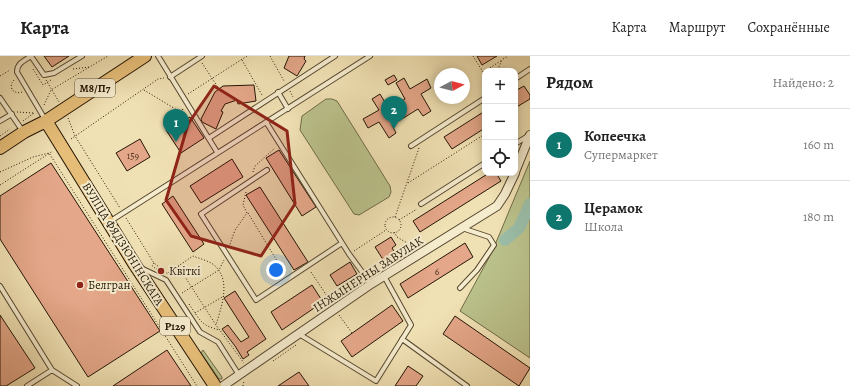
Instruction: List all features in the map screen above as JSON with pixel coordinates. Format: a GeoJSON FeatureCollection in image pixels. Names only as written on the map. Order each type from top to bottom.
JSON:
{"type":"FeatureCollection","features":[{"type":"Feature","properties":{"kind":"main road","name":"М8/П7"},"geometry":{"type":"LineString","coordinates":[[0,148],[24,132],[46,121],[146,56]]}},
{"type":"Feature","properties":{"kind":"main road","name":"ВУЛІЦА ФЯДЗЮНІНСКАГА"},"geometry":{"type":"LineString","coordinates":[[46,121],[135,265],[215,386]]}},
{"type":"Feature","properties":{"kind":"street","name":"ІНЖЫНЕРНЫ ЗАВУЛАК"},"geometry":{"type":"LineString","coordinates":[[518,165],[530,135]]}},
{"type":"Feature","properties":{"kind":"street","name":"ІНЖЫНЕРНЫ ЗАВУЛАК"},"geometry":{"type":"LineString","coordinates":[[223,386],[249,370],[371,284],[497,206],[505,194],[514,176]]}},
{"type":"Feature","properties":{"kind":"lane"},"geometry":{"type":"LineString","coordinates":[[46,121],[17,72],[17,67],[20,63],[31,56],[44,75],[54,73],[75,58],[82,56]]}},
{"type":"Feature","properties":{"kind":"lane"},"geometry":{"type":"LineString","coordinates":[[158,56],[184,102],[217,152]]}},
{"type":"Feature","properties":{"kind":"lane"},"geometry":{"type":"LineString","coordinates":[[209,138],[335,56]]}},
{"type":"Feature","properties":{"kind":"lane"},"geometry":{"type":"LineString","coordinates":[[109,223],[217,152],[297,104],[364,58],[370,56]]}},
{"type":"Feature","properties":{"kind":"lane"},"geometry":{"type":"LineString","coordinates":[[170,77],[200,57]]}},
{"type":"Feature","properties":{"kind":"lane"},"geometry":{"type":"LineString","coordinates":[[518,77],[530,69]]}},
{"type":"Feature","properties":{"kind":"lane"},"geometry":{"type":"LineString","coordinates":[[278,92],[288,109]]}},
{"type":"Feature","properties":{"kind":"lane"},"geometry":{"type":"LineString","coordinates":[[0,98],[24,132]]}},
{"type":"Feature","properties":{"kind":"lane"},"geometry":{"type":"LineString","coordinates":[[411,146],[482,100]]}},
{"type":"Feature","properties":{"kind":"lane"},"geometry":{"type":"LineString","coordinates":[[0,121],[12,114]]}},
{"type":"Feature","properties":{"kind":"lane"},"geometry":{"type":"LineString","coordinates":[[266,122],[349,254],[371,284]]}},
{"type":"Feature","properties":{"kind":"lane"},"geometry":{"type":"LineString","coordinates":[[518,142],[530,135]]}},
{"type":"Feature","properties":{"kind":"lane"},"geometry":{"type":"LineString","coordinates":[[421,204],[482,165]]}},
{"type":"Feature","properties":{"kind":"lane"},"geometry":{"type":"LineString","coordinates":[[267,170],[200,214],[256,300],[342,243]]}},
{"type":"Feature","properties":{"kind":"lane"},"geometry":{"type":"LineString","coordinates":[[460,288],[477,270],[494,245],[488,237],[462,228]]}},
{"type":"Feature","properties":{"kind":"lane"},"geometry":{"type":"LineString","coordinates":[[135,265],[166,280],[200,332],[218,342],[240,375]]}},
{"type":"Feature","properties":{"kind":"lane"},"geometry":{"type":"LineString","coordinates":[[299,334],[376,381],[411,325],[384,276]]}},
{"type":"Feature","properties":{"kind":"lane"},"geometry":{"type":"LineString","coordinates":[[0,286],[52,370],[77,386]]}},
{"type":"Feature","properties":{"kind":"lane"},"geometry":{"type":"LineString","coordinates":[[402,340],[466,386]]}},
{"type":"Feature","properties":{"kind":"lane"},"geometry":{"type":"LineString","coordinates":[[27,386],[52,370]]}},
{"type":"Feature","properties":{"kind":"path"},"geometry":{"type":"LineString","coordinates":[[42,107],[51,90],[108,56]]}},
{"type":"Feature","properties":{"kind":"path"},"geometry":{"type":"LineString","coordinates":[[182,113],[185,96],[247,56]]}},
{"type":"Feature","properties":{"kind":"path"},"geometry":{"type":"LineString","coordinates":[[270,56],[297,104]]}},
{"type":"Feature","properties":{"kind":"path"},"geometry":{"type":"LineString","coordinates":[[473,56],[482,70]]}},
{"type":"Feature","properties":{"kind":"path"},"geometry":{"type":"LineString","coordinates":[[490,68],[508,56]]}},
{"type":"Feature","properties":{"kind":"path"},"geometry":{"type":"LineString","coordinates":[[200,57],[219,89]]}},
{"type":"Feature","properties":{"kind":"path"},"geometry":{"type":"LineString","coordinates":[[242,60],[265,101]]}},
{"type":"Feature","properties":{"kind":"path"},"geometry":{"type":"LineString","coordinates":[[498,68],[502,60]]}},
{"type":"Feature","properties":{"kind":"path"},"geometry":{"type":"LineString","coordinates":[[0,76],[10,70]]}},
{"type":"Feature","properties":{"kind":"path"},"geometry":{"type":"LineString","coordinates":[[44,75],[51,90],[72,124],[75,136],[154,263],[168,273],[169,276]]}},
{"type":"Feature","properties":{"kind":"path"},"geometry":{"type":"LineString","coordinates":[[71,139],[158,79],[170,77]]}},
{"type":"Feature","properties":{"kind":"path"},"geometry":{"type":"LineString","coordinates":[[14,80],[11,84],[12,90],[17,93],[22,92]]}},
{"type":"Feature","properties":{"kind":"path"},"geometry":{"type":"LineString","coordinates":[[144,90],[182,113],[186,120]]}},
{"type":"Feature","properties":{"kind":"path"},"geometry":{"type":"LineString","coordinates":[[12,114],[18,112],[34,113]]}},
{"type":"Feature","properties":{"kind":"path"},"geometry":{"type":"LineString","coordinates":[[408,183],[482,136]]}},
{"type":"Feature","properties":{"kind":"path"},"geometry":{"type":"LineString","coordinates":[[395,217],[408,183],[422,138]]}},
{"type":"Feature","properties":{"kind":"path"},"geometry":{"type":"LineString","coordinates":[[280,144],[255,166],[242,205],[288,279]]}},
{"type":"Feature","properties":{"kind":"path"},"geometry":{"type":"LineString","coordinates":[[0,185],[53,151]]}},
{"type":"Feature","properties":{"kind":"path"},"geometry":{"type":"LineString","coordinates":[[0,172],[49,153]]}},
{"type":"Feature","properties":{"kind":"path"},"geometry":{"type":"LineString","coordinates":[[49,153],[197,386]]}},
{"type":"Feature","properties":{"kind":"path"},"geometry":{"type":"LineString","coordinates":[[178,288],[182,294],[219,270],[235,230],[247,213]]}},
{"type":"Feature","properties":{"kind":"path"},"geometry":{"type":"LineString","coordinates":[[387,229],[386,221],[395,217]]}},
{"type":"Feature","properties":{"kind":"path"},"geometry":{"type":"LineString","coordinates":[[394,232],[398,230],[401,225],[399,220],[395,217]]}},
{"type":"Feature","properties":{"kind":"path"},"geometry":{"type":"LineString","coordinates":[[387,229],[394,232],[397,237],[418,250]]}},
{"type":"Feature","properties":{"kind":"path"},"geometry":{"type":"LineString","coordinates":[[349,254],[387,229]]}},
{"type":"Feature","properties":{"kind":"path"},"geometry":{"type":"LineString","coordinates":[[168,273],[193,256],[216,266],[222,275],[224,296],[216,325]]}},
{"type":"Feature","properties":{"kind":"path"},"geometry":{"type":"LineString","coordinates":[[178,266],[204,308],[249,370],[251,375],[244,381],[243,386]]}},
{"type":"Feature","properties":{"kind":"path"},"geometry":{"type":"LineString","coordinates":[[307,266],[332,305]]}},
{"type":"Feature","properties":{"kind":"path"},"geometry":{"type":"LineString","coordinates":[[195,313],[224,296]]}},
{"type":"Feature","properties":{"kind":"path"},"geometry":{"type":"LineString","coordinates":[[186,300],[201,323],[208,328],[220,330]]}},
{"type":"Feature","properties":{"kind":"highlighted area"},"geometry":{"type":"Polygon","coordinates":[[[214,86],[287,131],[295,204],[261,256],[191,236],[166,200],[188,124],[214,86]]]}},
{"type":"Feature","properties":{"kind":"green space"},"geometry":{"type":"Polygon","coordinates":[[[326,99],[337,101],[390,186],[391,192],[389,197],[359,215],[354,214],[300,130],[302,116],[326,99]]]}},
{"type":"Feature","properties":{"kind":"green space"},"geometry":{"type":"Polygon","coordinates":[[[530,161],[530,358],[460,311],[492,252],[530,161]]]}},
{"type":"Feature","properties":{"kind":"green space"},"geometry":{"type":"Polygon","coordinates":[[[203,350],[222,379],[219,379],[201,353],[203,350]]]}},
{"type":"Feature","properties":{"kind":"building"},"geometry":{"type":"Polygon","coordinates":[[[44,56],[69,56],[52,67],[44,56]]]}},
{"type":"Feature","properties":{"kind":"building"},"geometry":{"type":"Polygon","coordinates":[[[289,56],[305,56],[304,59],[306,61],[297,76],[284,68],[289,56]]]}},
{"type":"Feature","properties":{"kind":"building"},"geometry":{"type":"Polygon","coordinates":[[[477,56],[497,56],[482,65],[477,56]]]}},
{"type":"Feature","properties":{"kind":"building"},"geometry":{"type":"Polygon","coordinates":[[[394,75],[397,80],[388,85],[385,80],[394,75]]]}},
{"type":"Feature","properties":{"kind":"building"},"geometry":{"type":"Polygon","coordinates":[[[404,78],[410,89],[427,79],[431,88],[421,94],[431,111],[423,116],[418,109],[392,125],[396,133],[389,138],[379,122],[368,128],[363,119],[379,110],[372,99],[380,94],[389,109],[405,99],[396,83],[404,78]]]}},
{"type":"Feature","properties":{"kind":"building"},"geometry":{"type":"Polygon","coordinates":[[[254,85],[256,101],[238,104],[237,100],[225,104],[221,111],[223,112],[216,129],[202,122],[201,119],[215,92],[223,86],[254,85]]]}},
{"type":"Feature","properties":{"kind":"building"},"geometry":{"type":"Polygon","coordinates":[[[524,86],[530,95],[530,99],[518,106],[518,104],[518,89],[524,86]]]}},
{"type":"Feature","properties":{"kind":"building"},"geometry":{"type":"Polygon","coordinates":[[[482,113],[482,130],[452,149],[444,137],[482,113]]]}},
{"type":"Feature","properties":{"kind":"building"},"geometry":{"type":"Polygon","coordinates":[[[177,114],[182,122],[190,117],[204,138],[181,153],[166,130],[174,125],[170,119],[177,114]]]}},
{"type":"Feature","properties":{"kind":"building"},"geometry":{"type":"Polygon","coordinates":[[[140,139],[150,157],[127,171],[116,153],[140,139]]]}},
{"type":"Feature","properties":{"kind":"building"},"geometry":{"type":"Polygon","coordinates":[[[279,150],[316,207],[302,216],[266,158],[279,150]]]}},
{"type":"Feature","properties":{"kind":"building"},"geometry":{"type":"Polygon","coordinates":[[[232,159],[243,177],[201,203],[190,186],[232,159]]]}},
{"type":"Feature","properties":{"kind":"building","name":"Белгран"},"geometry":{"type":"Polygon","coordinates":[[[51,163],[160,331],[88,377],[0,239],[0,196],[51,163]]]}},
{"type":"Feature","properties":{"kind":"building"},"geometry":{"type":"Polygon","coordinates":[[[484,176],[498,176],[501,181],[420,232],[413,221],[484,176]]]}},
{"type":"Feature","properties":{"kind":"building"},"geometry":{"type":"Polygon","coordinates":[[[260,187],[308,262],[294,270],[246,195],[260,187]]]}},
{"type":"Feature","properties":{"kind":"building"},"geometry":{"type":"Polygon","coordinates":[[[173,196],[204,244],[193,252],[162,204],[173,196]]]}},
{"type":"Feature","properties":{"kind":"building"},"geometry":{"type":"Polygon","coordinates":[[[391,237],[396,245],[392,248],[396,254],[384,261],[375,247],[391,237]]]}},
{"type":"Feature","properties":{"kind":"building"},"geometry":{"type":"Polygon","coordinates":[[[465,243],[473,257],[408,298],[400,284],[465,243]]]}},
{"type":"Feature","properties":{"kind":"building"},"geometry":{"type":"Polygon","coordinates":[[[350,262],[357,274],[337,286],[330,275],[350,262]]]}},
{"type":"Feature","properties":{"kind":"building"},"geometry":{"type":"Polygon","coordinates":[[[312,285],[323,302],[282,330],[271,312],[312,285]]]}},
{"type":"Feature","properties":{"kind":"building"},"geometry":{"type":"Polygon","coordinates":[[[235,291],[266,339],[247,352],[249,355],[243,359],[222,329],[228,325],[241,342],[249,337],[224,298],[235,291]]]}},
{"type":"Feature","properties":{"kind":"building"},"geometry":{"type":"Polygon","coordinates":[[[392,305],[403,321],[352,357],[341,341],[392,305]]]}},
{"type":"Feature","properties":{"kind":"building"},"geometry":{"type":"Polygon","coordinates":[[[0,315],[35,368],[6,386],[0,386],[0,315]]]}},
{"type":"Feature","properties":{"kind":"building"},"geometry":{"type":"Polygon","coordinates":[[[455,316],[530,368],[519,386],[443,334],[455,316]]]}},
{"type":"Feature","properties":{"kind":"building"},"geometry":{"type":"Polygon","coordinates":[[[167,350],[191,386],[113,386],[167,350]]]}},
{"type":"Feature","properties":{"kind":"building"},"geometry":{"type":"Polygon","coordinates":[[[408,366],[423,376],[416,386],[395,386],[408,366]]]}},
{"type":"Feature","properties":{"kind":"building"},"geometry":{"type":"Polygon","coordinates":[[[299,372],[309,386],[278,386],[299,372]]]}},
{"type":"Feature","properties":{"kind":"waterway"},"geometry":{"type":"LineString","coordinates":[[505,240],[519,228],[530,204]]}},
{"type":"Feature","properties":{"kind":"place","name":"Церамок"},"geometry":{"type":"Point","coordinates":[394,129]}},
{"type":"Feature","properties":{"kind":"place","name":"Копеечка"},"geometry":{"type":"Point","coordinates":[176,142]}},
{"type":"Feature","properties":{"kind":"place","name":"Квіткі"},"geometry":{"type":"Point","coordinates":[161,271]}},
{"type":"Feature","properties":{"kind":"place","name":"Белгран"},"geometry":{"type":"Point","coordinates":[80,285]}}]}
